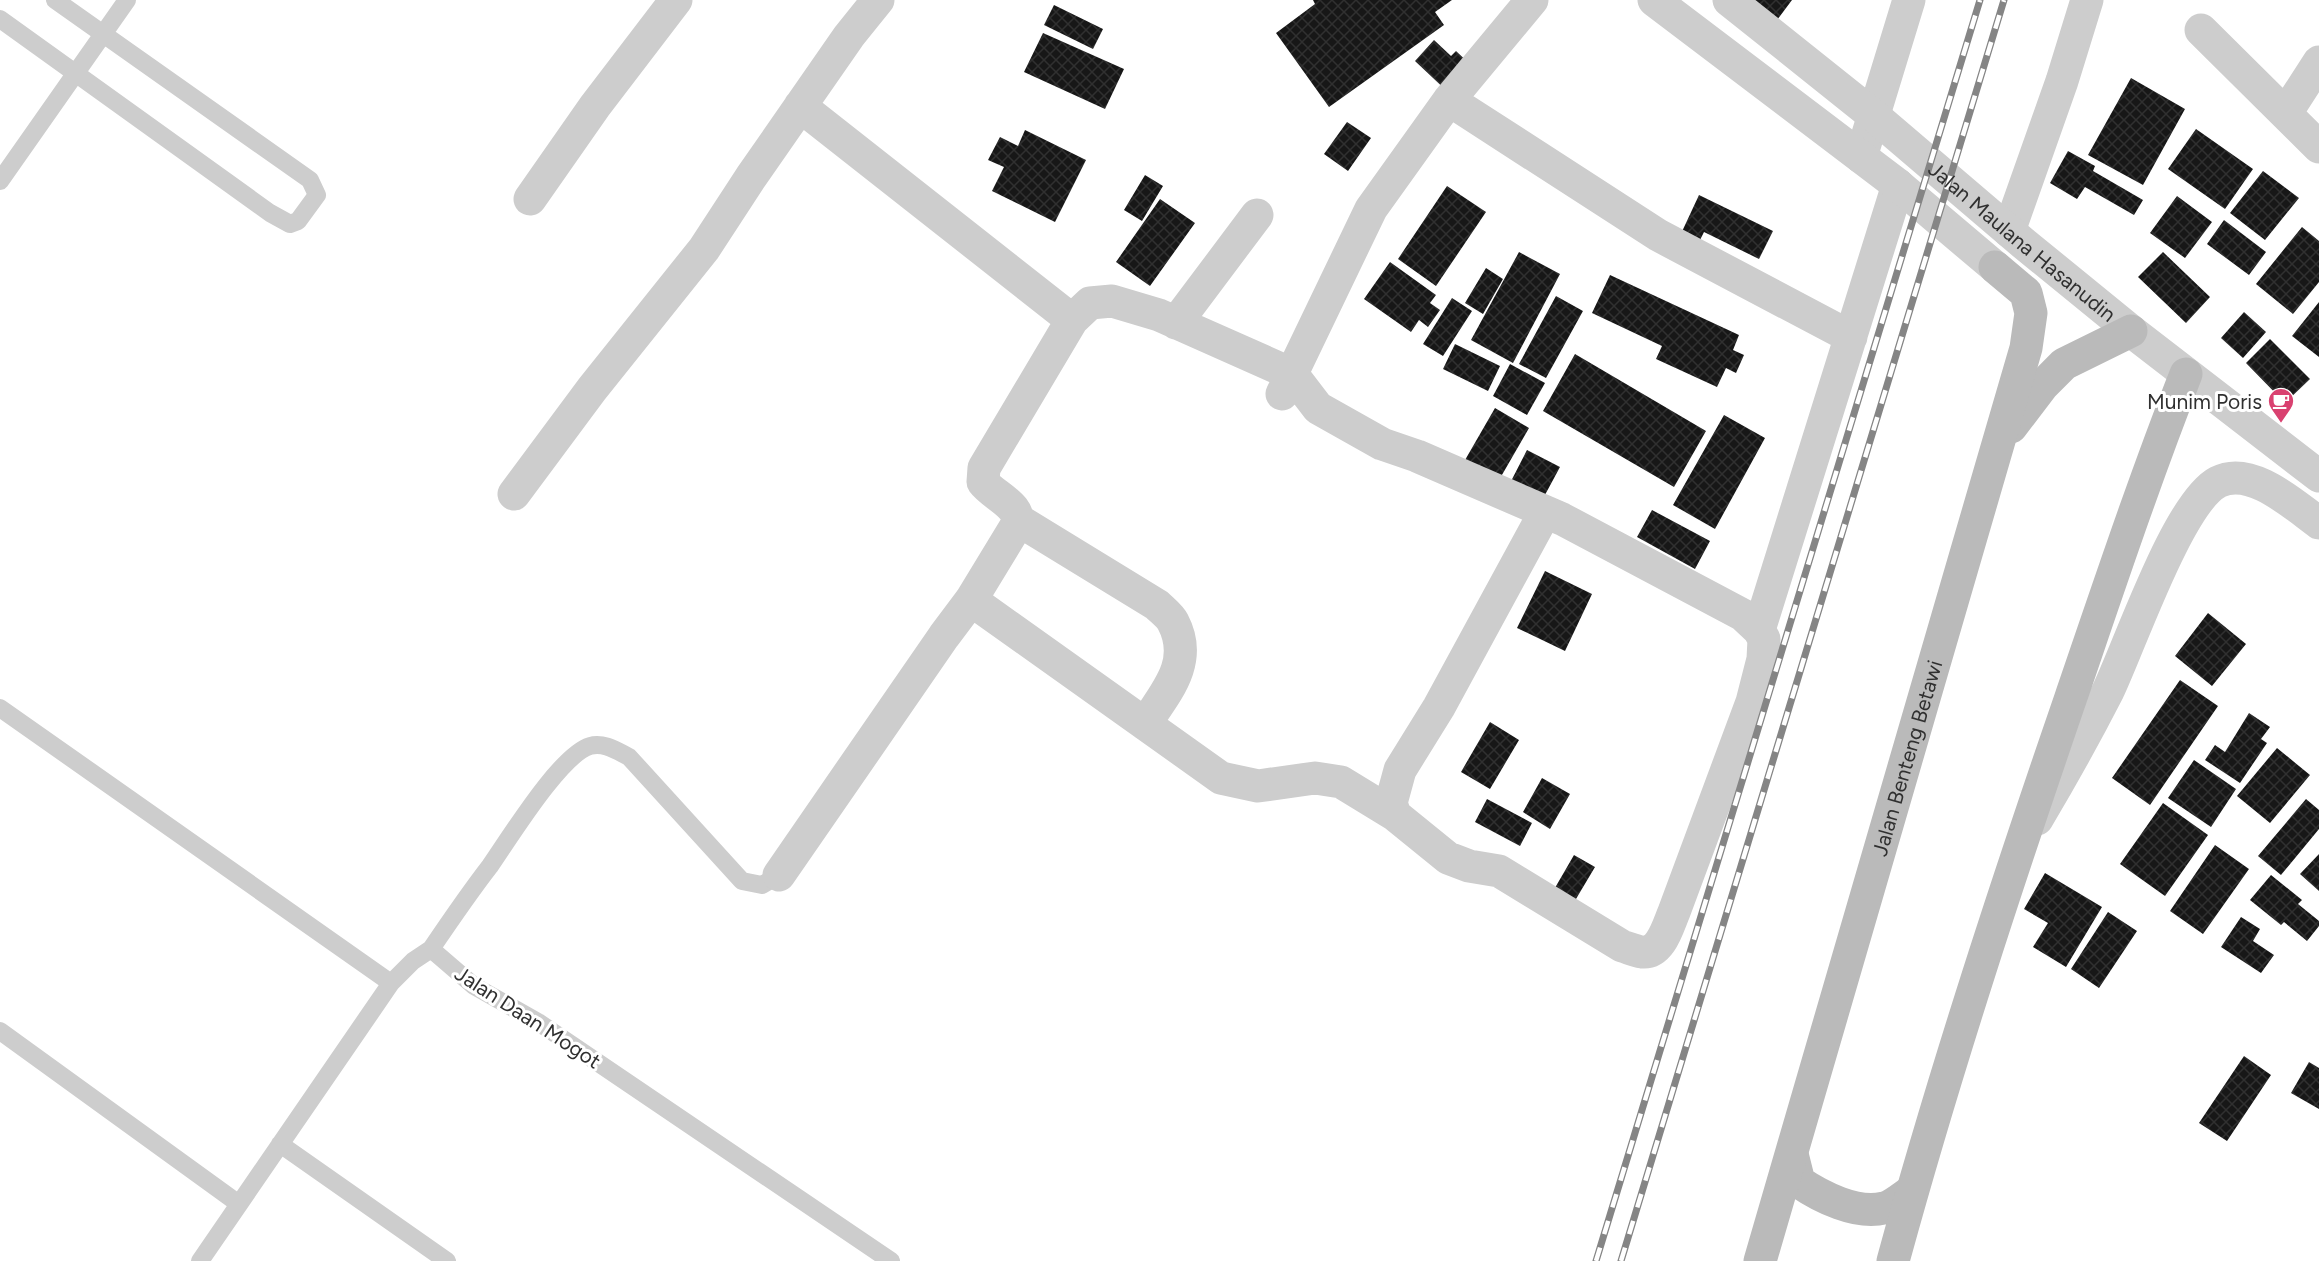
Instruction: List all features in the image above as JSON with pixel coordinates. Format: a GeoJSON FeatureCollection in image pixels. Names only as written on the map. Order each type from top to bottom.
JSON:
{"type":"FeatureCollection","features":[{"type":"Feature","properties":{"kind":"main road","name":"Jalan Benteng Betawi"},"geometry":{"type":"LineString","coordinates":[[1760,1261],[2026,348],[2031,313],[2026,293],[1995,267]]}},
{"type":"Feature","properties":{"kind":"main road"},"geometry":{"type":"LineString","coordinates":[[1999,442],[2043,385],[2064,364],[2131,332]]}},
{"type":"Feature","properties":{"kind":"main road"},"geometry":{"type":"LineString","coordinates":[[1893,1261],[1912,1191],[2019,848],[2157,449],[2186,374]]}},
{"type":"Feature","properties":{"kind":"main road"},"geometry":{"type":"LineString","coordinates":[[1792,1154],[1799,1182],[1816,1194],[1854,1208],[1884,1208],[1912,1191]]}},
{"type":"Feature","properties":{"kind":"street"},"geometry":{"type":"LineString","coordinates":[[530,199],[595,106],[676,0]]}},
{"type":"Feature","properties":{"kind":"street"},"geometry":{"type":"LineString","coordinates":[[514,494],[592,389],[704,249],[800,106],[849,36],[878,0]]}},
{"type":"Feature","properties":{"kind":"street"},"geometry":{"type":"LineString","coordinates":[[1286,386],[1371,209],[1449,100],[1532,0]]}},
{"type":"Feature","properties":{"kind":"street","name":"Jalan Maulana Hasanudin"},"geometry":{"type":"LineString","coordinates":[[1654,0],[1898,185],[1995,267]]}},
{"type":"Feature","properties":{"kind":"street","name":"Jalan Maulana Hasanudin"},"geometry":{"type":"LineString","coordinates":[[1729,0],[1873,114],[2131,332],[2319,476]]}},
{"type":"Feature","properties":{"kind":"street"},"geometry":{"type":"LineString","coordinates":[[1861,157],[1909,0]]}},
{"type":"Feature","properties":{"kind":"street"},"geometry":{"type":"LineString","coordinates":[[2009,231],[2062,81],[2087,0]]}},
{"type":"Feature","properties":{"kind":"street"},"geometry":{"type":"LineString","coordinates":[[2201,30],[2319,147]]}},
{"type":"Feature","properties":{"kind":"street"},"geometry":{"type":"LineString","coordinates":[[2286,113],[2319,62]]}},
{"type":"Feature","properties":{"kind":"street"},"geometry":{"type":"LineString","coordinates":[[1449,100],[1658,235],[1851,338]]}},
{"type":"Feature","properties":{"kind":"street"},"geometry":{"type":"LineString","coordinates":[[800,106],[1072,320]]}},
{"type":"Feature","properties":{"kind":"street"},"geometry":{"type":"LineString","coordinates":[[1759,630],[1898,185]]}},
{"type":"Feature","properties":{"kind":"street"},"geometry":{"type":"LineString","coordinates":[[1176,323],[1257,214]]}},
{"type":"Feature","properties":{"kind":"street"},"geometry":{"type":"LineString","coordinates":[[778,875],[971,600],[1017,526],[1016,511],[983,482],[984,468],[1072,320],[1090,303],[1112,301],[1159,315],[1176,323],[1286,386],[1356,431],[1562,519],[1743,615],[1759,630],[1764,639],[1752,702],[1674,912],[1663,937],[1654,949],[1644,952],[1622,946],[1499,871],[1469,866],[1448,858],[1395,815],[1341,782],[1315,778],[1258,786],[1221,778],[971,600]]}},
{"type":"Feature","properties":{"kind":"street"},"geometry":{"type":"LineString","coordinates":[[2019,848],[2061,778],[2108,689],[2175,537],[2198,500],[2218,482],[2236,478],[2257,482],[2275,491],[2319,523]]}},
{"type":"Feature","properties":{"kind":"street"},"geometry":{"type":"LineString","coordinates":[[1395,815],[1390,803],[1400,770],[1439,707],[1545,512]]}},
{"type":"Feature","properties":{"kind":"street"},"geometry":{"type":"LineString","coordinates":[[1018,520],[1157,606],[1173,620],[1181,644],[1180,665],[1165,694],[1145,724]]}},
{"type":"Feature","properties":{"kind":"lane"},"geometry":{"type":"LineString","coordinates":[[0,19],[282,220],[290,224],[298,221],[317,195],[310,180],[55,0]]}},
{"type":"Feature","properties":{"kind":"lane"},"geometry":{"type":"LineString","coordinates":[[0,181],[127,0]]}},
{"type":"Feature","properties":{"kind":"lane"},"geometry":{"type":"LineString","coordinates":[[0,708],[391,983]]}},
{"type":"Feature","properties":{"kind":"lane"},"geometry":{"type":"LineString","coordinates":[[200,1261],[391,983],[413,961],[431,950],[460,905],[532,805],[566,762],[589,746],[606,746],[629,757],[742,881],[762,885],[778,875]]}},
{"type":"Feature","properties":{"kind":"lane","name":"Jalan Daan Mogot"},"geometry":{"type":"LineString","coordinates":[[431,950],[474,986],[538,1022],[891,1261]]}},
{"type":"Feature","properties":{"kind":"lane"},"geometry":{"type":"LineString","coordinates":[[0,1031],[239,1204]]}},
{"type":"Feature","properties":{"kind":"lane"},"geometry":{"type":"LineString","coordinates":[[280,1144],[447,1261]]}},
{"type":"Feature","properties":{"kind":"building"},"geometry":{"type":"Polygon","coordinates":[[[1313,0],[1452,0],[1435,12],[1444,25],[1329,107],[1276,33],[1315,4],[1313,0]]]}},
{"type":"Feature","properties":{"kind":"building"},"geometry":{"type":"Polygon","coordinates":[[[1742,0],[1792,0],[1774,24],[1742,0]]]}},
{"type":"Feature","properties":{"kind":"building"},"geometry":{"type":"Polygon","coordinates":[[[1054,5],[1103,29],[1093,49],[1044,25],[1054,5]]]}},
{"type":"Feature","properties":{"kind":"building"},"geometry":{"type":"Polygon","coordinates":[[[1043,33],[1124,69],[1105,109],[1024,72],[1043,33]]]}},
{"type":"Feature","properties":{"kind":"building"},"geometry":{"type":"Polygon","coordinates":[[[1434,40],[1451,56],[1456,51],[1474,68],[1450,94],[1415,61],[1434,40]]]}},
{"type":"Feature","properties":{"kind":"building"},"geometry":{"type":"Polygon","coordinates":[[[2131,78],[2185,109],[2143,185],[2088,155],[2131,78]]]}},
{"type":"Feature","properties":{"kind":"building"},"geometry":{"type":"Polygon","coordinates":[[[1347,122],[1371,138],[1348,171],[1324,154],[1347,122]]]}},
{"type":"Feature","properties":{"kind":"building"},"geometry":{"type":"Polygon","coordinates":[[[2196,129],[2253,169],[2225,209],[2168,169],[2196,129]]]}},
{"type":"Feature","properties":{"kind":"building"},"geometry":{"type":"Polygon","coordinates":[[[1025,130],[1086,160],[1055,222],[992,191],[1004,167],[988,160],[1000,137],[1018,146],[1025,130]]]}},
{"type":"Feature","properties":{"kind":"building"},"geometry":{"type":"Polygon","coordinates":[[[2068,151],[2095,166],[2093,171],[2143,200],[2134,215],[2085,187],[2077,199],[2050,183],[2068,151]]]}},
{"type":"Feature","properties":{"kind":"building"},"geometry":{"type":"Polygon","coordinates":[[[2263,171],[2299,198],[2265,240],[2230,213],[2263,171]]]}},
{"type":"Feature","properties":{"kind":"building"},"geometry":{"type":"Polygon","coordinates":[[[1145,175],[1163,186],[1142,221],[1124,210],[1145,175]]]}},
{"type":"Feature","properties":{"kind":"building"},"geometry":{"type":"Polygon","coordinates":[[[1447,186],[1486,212],[1436,286],[1398,259],[1447,186]]]}},
{"type":"Feature","properties":{"kind":"building"},"geometry":{"type":"Polygon","coordinates":[[[1699,195],[1773,231],[1759,259],[1704,232],[1697,246],[1679,238],[1699,195]]]}},
{"type":"Feature","properties":{"kind":"building"},"geometry":{"type":"Polygon","coordinates":[[[2177,196],[2212,222],[2185,258],[2150,233],[2177,196]]]}},
{"type":"Feature","properties":{"kind":"building"},"geometry":{"type":"Polygon","coordinates":[[[1160,199],[1195,223],[1150,286],[1116,262],[1160,199]]]}},
{"type":"Feature","properties":{"kind":"building"},"geometry":{"type":"Polygon","coordinates":[[[2224,220],[2266,252],[2249,275],[2207,244],[2224,220]]]}},
{"type":"Feature","properties":{"kind":"building"},"geometry":{"type":"Polygon","coordinates":[[[2302,227],[2319,241],[2319,282],[2293,314],[2256,284],[2302,227]]]}},
{"type":"Feature","properties":{"kind":"building"},"geometry":{"type":"Polygon","coordinates":[[[1519,252],[1560,274],[1513,363],[1471,340],[1519,252]]]}},
{"type":"Feature","properties":{"kind":"building"},"geometry":{"type":"Polygon","coordinates":[[[2163,252],[2210,297],[2186,323],[2138,277],[2163,252]]]}},
{"type":"Feature","properties":{"kind":"building"},"geometry":{"type":"Polygon","coordinates":[[[1390,262],[1436,295],[1430,303],[1440,310],[1428,327],[1419,320],[1411,332],[1364,299],[1390,262]]]}},
{"type":"Feature","properties":{"kind":"building"},"geometry":{"type":"Polygon","coordinates":[[[1486,268],[1503,279],[1483,314],[1465,303],[1486,268]]]}},
{"type":"Feature","properties":{"kind":"building"},"geometry":{"type":"Polygon","coordinates":[[[1610,275],[1739,335],[1733,350],[1744,355],[1736,373],[1726,368],[1717,387],[1656,359],[1662,346],[1592,313],[1610,275]]]}},
{"type":"Feature","properties":{"kind":"building"},"geometry":{"type":"Polygon","coordinates":[[[1556,296],[1583,311],[1546,378],[1519,364],[1556,296]]]}},
{"type":"Feature","properties":{"kind":"building"},"geometry":{"type":"Polygon","coordinates":[[[1452,298],[1472,311],[1443,356],[1423,344],[1452,298]]]}},
{"type":"Feature","properties":{"kind":"building"},"geometry":{"type":"Polygon","coordinates":[[[2319,302],[2319,357],[2292,336],[2319,302]]]}},
{"type":"Feature","properties":{"kind":"building"},"geometry":{"type":"Polygon","coordinates":[[[2244,312],[2266,332],[2243,358],[2221,338],[2244,312]]]}},
{"type":"Feature","properties":{"kind":"building"},"geometry":{"type":"Polygon","coordinates":[[[2270,339],[2310,379],[2285,403],[2246,363],[2270,339]]]}},
{"type":"Feature","properties":{"kind":"building"},"geometry":{"type":"Polygon","coordinates":[[[1455,344],[1500,366],[1488,391],[1443,369],[1455,344]]]}},
{"type":"Feature","properties":{"kind":"building"},"geometry":{"type":"Polygon","coordinates":[[[1575,354],[1706,431],[1674,487],[1543,411],[1575,354]]]}},
{"type":"Feature","properties":{"kind":"building"},"geometry":{"type":"Polygon","coordinates":[[[1510,364],[1545,383],[1527,415],[1493,396],[1510,364]]]}},
{"type":"Feature","properties":{"kind":"building"},"geometry":{"type":"Polygon","coordinates":[[[1495,408],[1529,428],[1495,487],[1461,467],[1495,408]]]}},
{"type":"Feature","properties":{"kind":"building"},"geometry":{"type":"Polygon","coordinates":[[[1724,415],[1765,438],[1715,529],[1673,505],[1724,415]]]}},
{"type":"Feature","properties":{"kind":"building"},"geometry":{"type":"Polygon","coordinates":[[[1527,450],[1560,467],[1539,506],[1507,489],[1527,450]]]}},
{"type":"Feature","properties":{"kind":"building"},"geometry":{"type":"Polygon","coordinates":[[[1652,510],[1710,541],[1695,569],[1637,537],[1652,510]]]}},
{"type":"Feature","properties":{"kind":"building"},"geometry":{"type":"Polygon","coordinates":[[[1545,571],[1592,594],[1565,651],[1517,628],[1545,571]]]}},
{"type":"Feature","properties":{"kind":"building"},"geometry":{"type":"Polygon","coordinates":[[[2208,613],[2246,644],[2212,686],[2175,656],[2208,613]]]}},
{"type":"Feature","properties":{"kind":"building"},"geometry":{"type":"Polygon","coordinates":[[[2180,680],[2218,706],[2150,805],[2112,778],[2180,680]]]}},
{"type":"Feature","properties":{"kind":"building"},"geometry":{"type":"Polygon","coordinates":[[[2249,713],[2270,727],[2261,739],[2267,743],[2240,783],[2205,760],[2215,745],[2225,752],[2249,713]]]}},
{"type":"Feature","properties":{"kind":"building"},"geometry":{"type":"Polygon","coordinates":[[[1490,722],[1519,740],[1490,789],[1461,772],[1490,722]]]}},
{"type":"Feature","properties":{"kind":"building"},"geometry":{"type":"Polygon","coordinates":[[[2277,748],[2310,775],[2270,823],[2237,796],[2277,748]]]}},
{"type":"Feature","properties":{"kind":"building"},"geometry":{"type":"Polygon","coordinates":[[[2194,760],[2236,789],[2211,827],[2168,798],[2194,760]]]}},
{"type":"Feature","properties":{"kind":"building"},"geometry":{"type":"Polygon","coordinates":[[[1542,778],[1570,794],[1550,829],[1523,812],[1542,778]]]}},
{"type":"Feature","properties":{"kind":"building"},"geometry":{"type":"Polygon","coordinates":[[[1487,799],[1532,823],[1520,846],[1475,822],[1487,799]]]}},
{"type":"Feature","properties":{"kind":"building"},"geometry":{"type":"Polygon","coordinates":[[[2306,799],[2319,810],[2319,829],[2281,875],[2258,856],[2306,799]]]}},
{"type":"Feature","properties":{"kind":"building"},"geometry":{"type":"Polygon","coordinates":[[[2163,803],[2208,835],[2165,896],[2120,864],[2163,803]]]}},
{"type":"Feature","properties":{"kind":"building"},"geometry":{"type":"Polygon","coordinates":[[[2215,845],[2249,869],[2203,934],[2170,911],[2215,845]]]}},
{"type":"Feature","properties":{"kind":"building"},"geometry":{"type":"Polygon","coordinates":[[[2319,854],[2319,891],[2300,874],[2319,854]]]}},
{"type":"Feature","properties":{"kind":"building"},"geometry":{"type":"Polygon","coordinates":[[[1574,855],[1595,867],[1573,904],[1552,893],[1574,855]]]}},
{"type":"Feature","properties":{"kind":"building"},"geometry":{"type":"Polygon","coordinates":[[[2045,873],[2102,907],[2066,967],[2033,947],[2048,923],[2024,909],[2045,873]]]}},
{"type":"Feature","properties":{"kind":"building"},"geometry":{"type":"Polygon","coordinates":[[[2271,875],[2302,900],[2298,904],[2319,921],[2319,926],[2307,941],[2284,922],[2281,925],[2250,900],[2271,875]]]}},
{"type":"Feature","properties":{"kind":"building"},"geometry":{"type":"Polygon","coordinates":[[[2108,912],[2137,931],[2099,988],[2071,969],[2108,912]]]}},
{"type":"Feature","properties":{"kind":"building"},"geometry":{"type":"Polygon","coordinates":[[[2241,917],[2260,929],[2253,941],[2274,955],[2261,973],[2221,947],[2241,917]]]}},
{"type":"Feature","properties":{"kind":"building"},"geometry":{"type":"Polygon","coordinates":[[[2244,1056],[2271,1075],[2227,1141],[2199,1123],[2244,1056]]]}},
{"type":"Feature","properties":{"kind":"building"},"geometry":{"type":"Polygon","coordinates":[[[2309,1062],[2319,1068],[2319,1109],[2291,1093],[2309,1062]]]}},
{"type":"Feature","properties":{"kind":"railway"},"geometry":{"type":"LineString","coordinates":[[1596,1261],[1980,0]]}},
{"type":"Feature","properties":{"kind":"railway"},"geometry":{"type":"LineString","coordinates":[[1621,1261],[2004,0]]}},
{"type":"Feature","properties":{"kind":"place","name":"Munim Poris"},"geometry":{"type":"Point","coordinates":[2281,424]}}]}
